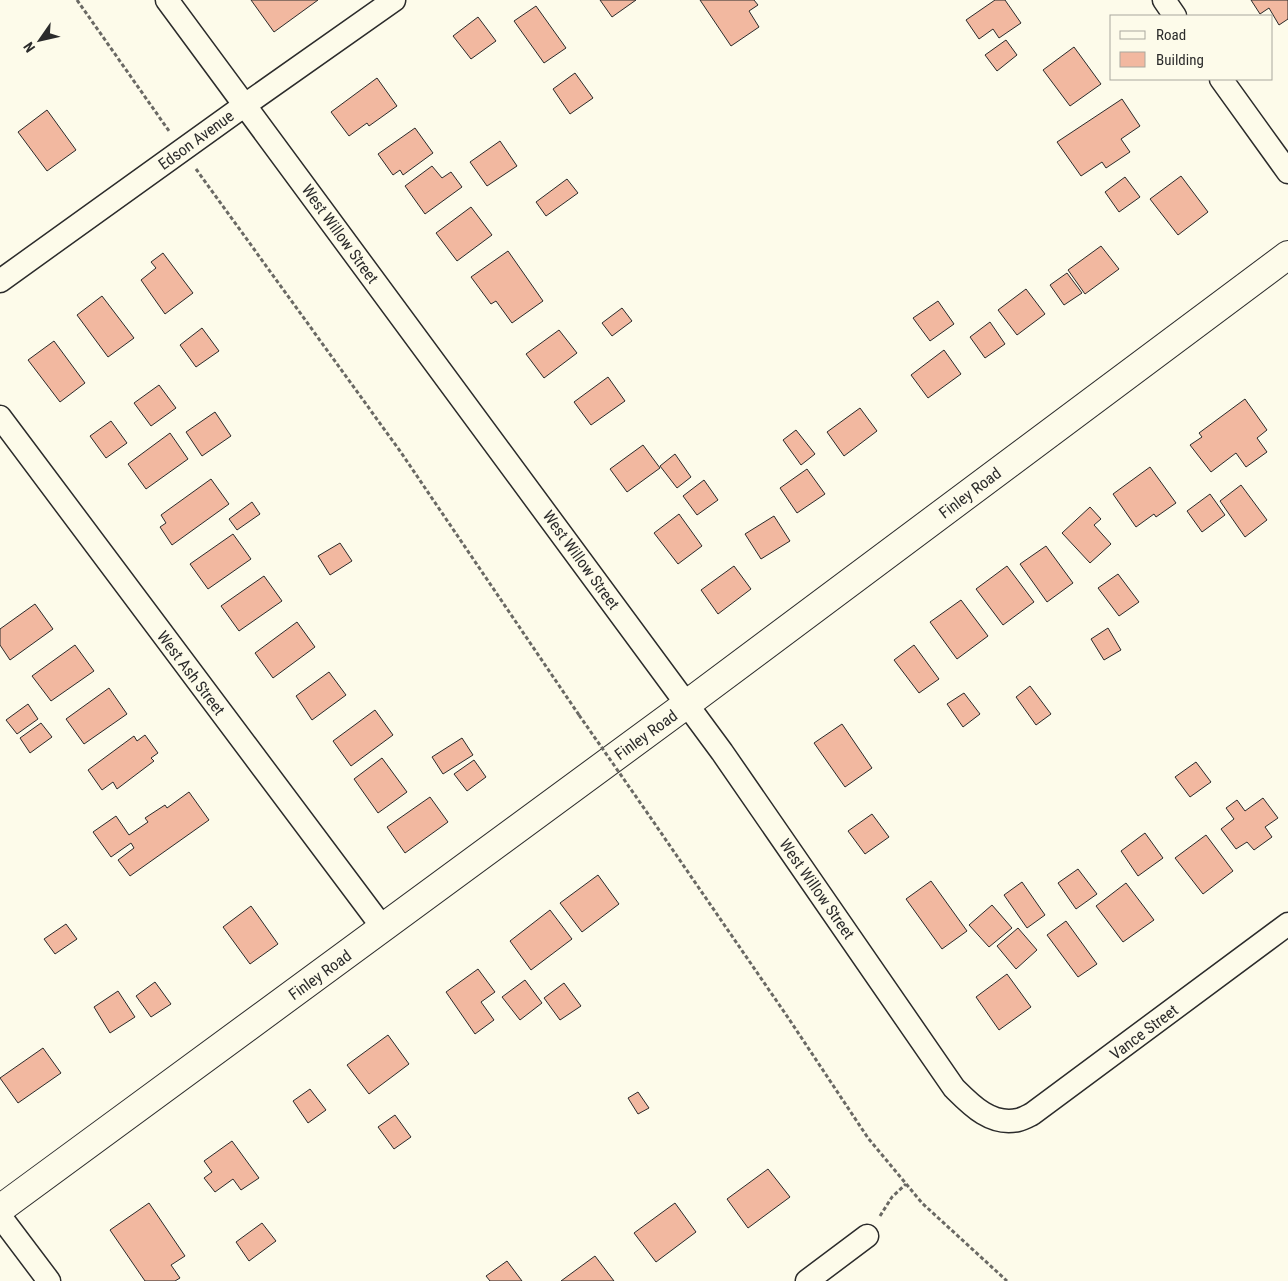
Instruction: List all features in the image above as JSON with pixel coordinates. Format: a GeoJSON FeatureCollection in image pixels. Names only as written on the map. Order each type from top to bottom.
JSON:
{"type":"FeatureCollection","features":[{"type":"Feature","properties":{"kind":"main road","name":"Finley Road"},"geometry":{"type":"LineString","coordinates":[[0,1209],[687,704],[1288,255]]}},
{"type":"Feature","properties":{"kind":"street","name":"West Willow Street"},"geometry":{"type":"LineString","coordinates":[[167,0],[687,704],[954,1088],[978,1110],[993,1119]]}},
{"type":"Feature","properties":{"kind":"street","name":"Edson Avenue"},"geometry":{"type":"LineString","coordinates":[[0,281],[394,0]]}},
{"type":"Feature","properties":{"kind":"street"},"geometry":{"type":"LineString","coordinates":[[1164,0],[1175,15]]}},
{"type":"Feature","properties":{"kind":"street"},"geometry":{"type":"LineString","coordinates":[[1222,80],[1288,172]]}},
{"type":"Feature","properties":{"kind":"street","name":"West Ash Street"},"geometry":{"type":"LineString","coordinates":[[0,417],[383,928]]}},
{"type":"Feature","properties":{"kind":"street","name":"Vance Street"},"geometry":{"type":"LineString","coordinates":[[993,1119],[1004,1121],[1018,1120],[1032,1114],[1288,924]]}},
{"type":"Feature","properties":{"kind":"street"},"geometry":{"type":"LineString","coordinates":[[0,1216],[49,1281]]}},
{"type":"Feature","properties":{"kind":"street"},"geometry":{"type":"LineString","coordinates":[[807,1281],[867,1236]]}},
{"type":"Feature","properties":{"kind":"path"},"geometry":{"type":"LineString","coordinates":[[77,0],[170,132]]}},
{"type":"Feature","properties":{"kind":"path"},"geometry":{"type":"LineString","coordinates":[[192,165],[400,451],[789,1019],[868,1138],[922,1203],[1007,1281]]}},
{"type":"Feature","properties":{"kind":"path"},"geometry":{"type":"LineString","coordinates":[[867,1236],[892,1197],[906,1184]]}},
{"type":"Feature","properties":{"kind":"building"},"geometry":{"type":"Polygon","coordinates":[[[251,0],[318,0],[274,32],[251,0]]]}},
{"type":"Feature","properties":{"kind":"building"},"geometry":{"type":"Polygon","coordinates":[[[600,0],[636,0],[612,17],[600,0]]]}},
{"type":"Feature","properties":{"kind":"building"},"geometry":{"type":"Polygon","coordinates":[[[700,0],[754,0],[758,5],[749,11],[759,27],[731,46],[700,0]]]}},
{"type":"Feature","properties":{"kind":"building"},"geometry":{"type":"Polygon","coordinates":[[[995,0],[1005,0],[1021,23],[999,38],[993,29],[979,39],[966,20],[995,0]]]}},
{"type":"Feature","properties":{"kind":"building"},"geometry":{"type":"Polygon","coordinates":[[[1251,0],[1288,0],[1288,19],[1279,25],[1269,8],[1260,14],[1251,0]]]}},
{"type":"Feature","properties":{"kind":"building"},"geometry":{"type":"Polygon","coordinates":[[[536,6],[566,48],[544,63],[514,21],[536,6]]]}},
{"type":"Feature","properties":{"kind":"building"},"geometry":{"type":"Polygon","coordinates":[[[478,17],[496,41],[471,59],[453,36],[478,17]]]}},
{"type":"Feature","properties":{"kind":"building"},"geometry":{"type":"Polygon","coordinates":[[[1006,40],[1017,55],[997,71],[985,55],[1006,40]]]}},
{"type":"Feature","properties":{"kind":"building"},"geometry":{"type":"Polygon","coordinates":[[[1074,47],[1101,84],[1070,106],[1043,70],[1074,47]]]}},
{"type":"Feature","properties":{"kind":"building"},"geometry":{"type":"Polygon","coordinates":[[[575,73],[593,98],[570,114],[553,89],[575,73]]]}},
{"type":"Feature","properties":{"kind":"building"},"geometry":{"type":"Polygon","coordinates":[[[377,78],[397,106],[369,126],[367,123],[349,136],[331,112],[377,78]]]}},
{"type":"Feature","properties":{"kind":"building"},"geometry":{"type":"Polygon","coordinates":[[[1122,99],[1140,126],[1121,139],[1130,152],[1106,168],[1102,162],[1081,176],[1057,142],[1122,99]]]}},
{"type":"Feature","properties":{"kind":"building"},"geometry":{"type":"Polygon","coordinates":[[[47,110],[76,150],[47,171],[18,132],[47,110]]]}},
{"type":"Feature","properties":{"kind":"building"},"geometry":{"type":"Polygon","coordinates":[[[415,128],[433,153],[403,175],[400,170],[393,175],[378,154],[415,128]]]}},
{"type":"Feature","properties":{"kind":"building"},"geometry":{"type":"Polygon","coordinates":[[[500,141],[517,166],[487,186],[470,162],[500,141]]]}},
{"type":"Feature","properties":{"kind":"building"},"geometry":{"type":"Polygon","coordinates":[[[432,166],[442,178],[451,172],[462,187],[425,214],[405,186],[432,166]]]}},
{"type":"Feature","properties":{"kind":"building"},"geometry":{"type":"Polygon","coordinates":[[[1181,176],[1208,212],[1178,235],[1150,199],[1181,176]]]}},
{"type":"Feature","properties":{"kind":"building"},"geometry":{"type":"Polygon","coordinates":[[[1125,177],[1140,197],[1119,212],[1105,192],[1125,177]]]}},
{"type":"Feature","properties":{"kind":"building"},"geometry":{"type":"Polygon","coordinates":[[[567,179],[578,193],[546,216],[536,202],[567,179]]]}},
{"type":"Feature","properties":{"kind":"building"},"geometry":{"type":"Polygon","coordinates":[[[471,207],[492,235],[457,261],[436,233],[471,207]]]}},
{"type":"Feature","properties":{"kind":"building"},"geometry":{"type":"Polygon","coordinates":[[[1101,246],[1119,269],[1085,294],[1068,270],[1101,246]]]}},
{"type":"Feature","properties":{"kind":"building"},"geometry":{"type":"Polygon","coordinates":[[[508,251],[543,301],[512,323],[496,301],[491,304],[471,277],[508,251]]]}},
{"type":"Feature","properties":{"kind":"building"},"geometry":{"type":"Polygon","coordinates":[[[163,253],[193,293],[165,314],[141,280],[156,268],[151,262],[163,253]]]}},
{"type":"Feature","properties":{"kind":"building"},"geometry":{"type":"Polygon","coordinates":[[[1067,273],[1082,293],[1064,305],[1050,285],[1067,273]]]}},
{"type":"Feature","properties":{"kind":"building"},"geometry":{"type":"Polygon","coordinates":[[[1026,289],[1045,314],[1017,335],[998,310],[1026,289]]]}},
{"type":"Feature","properties":{"kind":"building"},"geometry":{"type":"Polygon","coordinates":[[[102,296],[134,338],[108,357],[77,315],[102,296]]]}},
{"type":"Feature","properties":{"kind":"building"},"geometry":{"type":"Polygon","coordinates":[[[938,301],[954,324],[930,341],[913,318],[938,301]]]}},
{"type":"Feature","properties":{"kind":"building"},"geometry":{"type":"Polygon","coordinates":[[[622,308],[632,321],[612,336],[602,323],[622,308]]]}},
{"type":"Feature","properties":{"kind":"building"},"geometry":{"type":"Polygon","coordinates":[[[990,322],[1005,344],[985,358],[970,337],[990,322]]]}},
{"type":"Feature","properties":{"kind":"building"},"geometry":{"type":"Polygon","coordinates":[[[202,328],[219,351],[196,367],[180,345],[202,328]]]}},
{"type":"Feature","properties":{"kind":"building"},"geometry":{"type":"Polygon","coordinates":[[[559,330],[577,353],[544,378],[526,354],[559,330]]]}},
{"type":"Feature","properties":{"kind":"building"},"geometry":{"type":"Polygon","coordinates":[[[54,341],[85,383],[60,402],[28,360],[54,341]]]}},
{"type":"Feature","properties":{"kind":"building"},"geometry":{"type":"Polygon","coordinates":[[[944,350],[961,374],[928,398],[911,375],[944,350]]]}},
{"type":"Feature","properties":{"kind":"building"},"geometry":{"type":"Polygon","coordinates":[[[608,377],[625,401],[591,425],[574,402],[608,377]]]}},
{"type":"Feature","properties":{"kind":"building"},"geometry":{"type":"Polygon","coordinates":[[[159,385],[176,408],[151,426],[134,403],[159,385]]]}},
{"type":"Feature","properties":{"kind":"building"},"geometry":{"type":"Polygon","coordinates":[[[1245,399],[1267,430],[1257,438],[1267,452],[1246,467],[1236,453],[1211,472],[1190,445],[1202,437],[1199,433],[1245,399]]]}},
{"type":"Feature","properties":{"kind":"building"},"geometry":{"type":"Polygon","coordinates":[[[860,408],[877,431],[844,456],[827,432],[860,408]]]}},
{"type":"Feature","properties":{"kind":"building"},"geometry":{"type":"Polygon","coordinates":[[[215,412],[231,436],[202,456],[186,432],[215,412]]]}},
{"type":"Feature","properties":{"kind":"building"},"geometry":{"type":"Polygon","coordinates":[[[111,421],[127,443],[106,458],[90,436],[111,421]]]}},
{"type":"Feature","properties":{"kind":"building"},"geometry":{"type":"Polygon","coordinates":[[[796,430],[815,454],[801,465],[783,440],[796,430]]]}},
{"type":"Feature","properties":{"kind":"building"},"geometry":{"type":"Polygon","coordinates":[[[170,433],[188,459],[146,489],[128,464],[170,433]]]}},
{"type":"Feature","properties":{"kind":"building"},"geometry":{"type":"Polygon","coordinates":[[[643,445],[660,468],[627,492],[610,469],[643,445]]]}},
{"type":"Feature","properties":{"kind":"building"},"geometry":{"type":"Polygon","coordinates":[[[675,454],[691,477],[677,488],[660,466],[675,454]]]}},
{"type":"Feature","properties":{"kind":"building"},"geometry":{"type":"Polygon","coordinates":[[[1150,467],[1176,503],[1156,517],[1154,514],[1136,527],[1113,494],[1150,467]]]}},
{"type":"Feature","properties":{"kind":"building"},"geometry":{"type":"Polygon","coordinates":[[[807,469],[825,494],[797,513],[780,488],[807,469]]]}},
{"type":"Feature","properties":{"kind":"building"},"geometry":{"type":"Polygon","coordinates":[[[211,479],[229,504],[172,545],[160,527],[166,523],[161,515],[211,479]]]}},
{"type":"Feature","properties":{"kind":"building"},"geometry":{"type":"Polygon","coordinates":[[[704,480],[718,500],[697,515],[683,496],[704,480]]]}},
{"type":"Feature","properties":{"kind":"building"},"geometry":{"type":"Polygon","coordinates":[[[1241,485],[1267,520],[1245,537],[1220,501],[1241,485]]]}},
{"type":"Feature","properties":{"kind":"building"},"geometry":{"type":"Polygon","coordinates":[[[1210,494],[1225,515],[1202,532],[1187,511],[1210,494]]]}},
{"type":"Feature","properties":{"kind":"building"},"geometry":{"type":"Polygon","coordinates":[[[252,502],[260,514],[237,530],[229,519],[252,502]]]}},
{"type":"Feature","properties":{"kind":"building"},"geometry":{"type":"Polygon","coordinates":[[[1090,507],[1101,519],[1094,525],[1111,544],[1090,563],[1062,533],[1090,507]]]}},
{"type":"Feature","properties":{"kind":"building"},"geometry":{"type":"Polygon","coordinates":[[[679,514],[702,546],[678,564],[654,533],[679,514]]]}},
{"type":"Feature","properties":{"kind":"building"},"geometry":{"type":"Polygon","coordinates":[[[774,516],[790,541],[761,559],[745,534],[774,516]]]}},
{"type":"Feature","properties":{"kind":"building"},"geometry":{"type":"Polygon","coordinates":[[[233,534],[251,559],[208,589],[190,564],[233,534]]]}},
{"type":"Feature","properties":{"kind":"building"},"geometry":{"type":"Polygon","coordinates":[[[340,543],[352,561],[330,575],[318,556],[340,543]]]}},
{"type":"Feature","properties":{"kind":"building"},"geometry":{"type":"Polygon","coordinates":[[[1046,546],[1073,583],[1047,602],[1020,564],[1046,546]]]}},
{"type":"Feature","properties":{"kind":"building"},"geometry":{"type":"Polygon","coordinates":[[[734,566],[751,589],[718,614],[701,590],[734,566]]]}},
{"type":"Feature","properties":{"kind":"building"},"geometry":{"type":"Polygon","coordinates":[[[1007,566],[1034,602],[1003,625],[976,589],[1007,566]]]}},
{"type":"Feature","properties":{"kind":"building"},"geometry":{"type":"Polygon","coordinates":[[[1118,574],[1139,602],[1119,616],[1098,588],[1118,574]]]}},
{"type":"Feature","properties":{"kind":"building"},"geometry":{"type":"Polygon","coordinates":[[[264,576],[282,601],[239,631],[221,606],[264,576]]]}},
{"type":"Feature","properties":{"kind":"building"},"geometry":{"type":"Polygon","coordinates":[[[961,600],[988,636],[957,659],[930,622],[961,600]]]}},
{"type":"Feature","properties":{"kind":"building"},"geometry":{"type":"Polygon","coordinates":[[[35,604],[53,629],[10,660],[0,645],[0,629],[35,604]]]}},
{"type":"Feature","properties":{"kind":"building"},"geometry":{"type":"Polygon","coordinates":[[[297,622],[315,647],[273,678],[255,653],[297,622]]]}},
{"type":"Feature","properties":{"kind":"building"},"geometry":{"type":"Polygon","coordinates":[[[1108,628],[1121,650],[1104,660],[1091,639],[1108,628]]]}},
{"type":"Feature","properties":{"kind":"building"},"geometry":{"type":"Polygon","coordinates":[[[75,645],[94,671],[51,701],[32,676],[75,645]]]}},
{"type":"Feature","properties":{"kind":"building"},"geometry":{"type":"Polygon","coordinates":[[[914,645],[939,679],[919,693],[894,660],[914,645]]]}},
{"type":"Feature","properties":{"kind":"building"},"geometry":{"type":"Polygon","coordinates":[[[329,672],[346,695],[312,720],[296,696],[329,672]]]}},
{"type":"Feature","properties":{"kind":"building"},"geometry":{"type":"Polygon","coordinates":[[[1030,686],[1051,714],[1036,725],[1016,697],[1030,686]]]}},
{"type":"Feature","properties":{"kind":"building"},"geometry":{"type":"Polygon","coordinates":[[[109,688],[127,714],[84,744],[66,719],[109,688]]]}},
{"type":"Feature","properties":{"kind":"building"},"geometry":{"type":"Polygon","coordinates":[[[964,693],[980,714],[963,727],[947,704],[964,693]]]}},
{"type":"Feature","properties":{"kind":"building"},"geometry":{"type":"Polygon","coordinates":[[[28,704],[38,719],[17,734],[6,720],[28,704]]]}},
{"type":"Feature","properties":{"kind":"building"},"geometry":{"type":"Polygon","coordinates":[[[375,710],[393,735],[351,766],[333,741],[375,710]]]}},
{"type":"Feature","properties":{"kind":"building"},"geometry":{"type":"Polygon","coordinates":[[[41,723],[52,737],[30,753],[20,738],[41,723]]]}},
{"type":"Feature","properties":{"kind":"building"},"geometry":{"type":"Polygon","coordinates":[[[842,724],[872,768],[845,787],[814,743],[842,724]]]}},
{"type":"Feature","properties":{"kind":"building"},"geometry":{"type":"Polygon","coordinates":[[[145,735],[158,753],[151,758],[154,761],[117,789],[113,782],[102,790],[88,770],[134,736],[137,741],[145,735]]]}},
{"type":"Feature","properties":{"kind":"building"},"geometry":{"type":"Polygon","coordinates":[[[462,738],[473,755],[443,774],[432,757],[462,738]]]}},
{"type":"Feature","properties":{"kind":"building"},"geometry":{"type":"Polygon","coordinates":[[[382,758],[407,792],[378,813],[354,779],[382,758]]]}},
{"type":"Feature","properties":{"kind":"building"},"geometry":{"type":"Polygon","coordinates":[[[474,760],[486,777],[467,791],[454,774],[474,760]]]}},
{"type":"Feature","properties":{"kind":"building"},"geometry":{"type":"Polygon","coordinates":[[[1196,762],[1211,782],[1190,797],[1175,777],[1196,762]]]}},
{"type":"Feature","properties":{"kind":"building"},"geometry":{"type":"Polygon","coordinates":[[[189,792],[209,820],[130,876],[118,860],[134,848],[131,843],[111,857],[93,832],[116,816],[129,835],[148,822],[145,818],[165,805],[167,808],[189,792]]]}},
{"type":"Feature","properties":{"kind":"building"},"geometry":{"type":"Polygon","coordinates":[[[430,797],[448,822],[405,853],[387,827],[430,797]]]}},
{"type":"Feature","properties":{"kind":"building"},"geometry":{"type":"Polygon","coordinates":[[[1263,798],[1278,818],[1265,827],[1272,837],[1254,850],[1247,842],[1236,849],[1221,829],[1234,819],[1226,808],[1237,800],[1245,811],[1263,798]]]}},
{"type":"Feature","properties":{"kind":"building"},"geometry":{"type":"Polygon","coordinates":[[[872,814],[889,837],[865,854],[848,831],[872,814]]]}},
{"type":"Feature","properties":{"kind":"building"},"geometry":{"type":"Polygon","coordinates":[[[1145,833],[1163,858],[1138,876],[1121,851],[1145,833]]]}},
{"type":"Feature","properties":{"kind":"building"},"geometry":{"type":"Polygon","coordinates":[[[1206,835],[1233,871],[1203,894],[1175,858],[1206,835]]]}},
{"type":"Feature","properties":{"kind":"building"},"geometry":{"type":"Polygon","coordinates":[[[1078,869],[1097,894],[1076,909],[1058,883],[1078,869]]]}},
{"type":"Feature","properties":{"kind":"building"},"geometry":{"type":"Polygon","coordinates":[[[598,875],[619,904],[582,932],[560,903],[598,875]]]}},
{"type":"Feature","properties":{"kind":"building"},"geometry":{"type":"Polygon","coordinates":[[[931,881],[967,931],[942,949],[906,899],[931,881]]]}},
{"type":"Feature","properties":{"kind":"building"},"geometry":{"type":"Polygon","coordinates":[[[1022,882],[1045,915],[1027,928],[1004,895],[1022,882]]]}},
{"type":"Feature","properties":{"kind":"building"},"geometry":{"type":"Polygon","coordinates":[[[1126,883],[1154,920],[1123,942],[1096,906],[1126,883]]]}},
{"type":"Feature","properties":{"kind":"building"},"geometry":{"type":"Polygon","coordinates":[[[992,905],[1012,928],[989,947],[969,925],[992,905]]]}},
{"type":"Feature","properties":{"kind":"building"},"geometry":{"type":"Polygon","coordinates":[[[251,906],[278,944],[250,964],[223,927],[251,906]]]}},
{"type":"Feature","properties":{"kind":"building"},"geometry":{"type":"Polygon","coordinates":[[[550,910],[572,939],[531,970],[510,941],[550,910]]]}},
{"type":"Feature","properties":{"kind":"building"},"geometry":{"type":"Polygon","coordinates":[[[1066,921],[1097,964],[1078,977],[1047,935],[1066,921]]]}},
{"type":"Feature","properties":{"kind":"building"},"geometry":{"type":"Polygon","coordinates":[[[66,924],[77,939],[55,954],[44,939],[66,924]]]}},
{"type":"Feature","properties":{"kind":"building"},"geometry":{"type":"Polygon","coordinates":[[[1018,928],[1037,950],[1016,969],[997,946],[1018,928]]]}},
{"type":"Feature","properties":{"kind":"building"},"geometry":{"type":"Polygon","coordinates":[[[478,969],[495,992],[481,1002],[494,1020],[475,1034],[446,992],[478,969]]]}},
{"type":"Feature","properties":{"kind":"building"},"geometry":{"type":"Polygon","coordinates":[[[1007,974],[1031,1007],[999,1030],[976,997],[1007,974]]]}},
{"type":"Feature","properties":{"kind":"building"},"geometry":{"type":"Polygon","coordinates":[[[525,980],[542,1003],[520,1020],[502,997],[525,980]]]}},
{"type":"Feature","properties":{"kind":"building"},"geometry":{"type":"Polygon","coordinates":[[[155,982],[171,1004],[151,1017],[136,996],[155,982]]]}},
{"type":"Feature","properties":{"kind":"building"},"geometry":{"type":"Polygon","coordinates":[[[564,983],[581,1006],[560,1020],[544,998],[564,983]]]}},
{"type":"Feature","properties":{"kind":"building"},"geometry":{"type":"Polygon","coordinates":[[[118,991],[135,1017],[110,1033],[94,1007],[118,991]]]}},
{"type":"Feature","properties":{"kind":"building"},"geometry":{"type":"Polygon","coordinates":[[[388,1035],[409,1064],[369,1094],[347,1065],[388,1035]]]}},
{"type":"Feature","properties":{"kind":"building"},"geometry":{"type":"Polygon","coordinates":[[[43,1048],[61,1073],[18,1103],[0,1078],[43,1048]]]}},
{"type":"Feature","properties":{"kind":"building"},"geometry":{"type":"Polygon","coordinates":[[[310,1089],[326,1110],[308,1123],[293,1101],[310,1089]]]}},
{"type":"Feature","properties":{"kind":"building"},"geometry":{"type":"Polygon","coordinates":[[[638,1092],[649,1108],[638,1114],[628,1098],[638,1092]]]}},
{"type":"Feature","properties":{"kind":"building"},"geometry":{"type":"Polygon","coordinates":[[[395,1115],[411,1137],[394,1149],[378,1127],[395,1115]]]}},
{"type":"Feature","properties":{"kind":"building"},"geometry":{"type":"Polygon","coordinates":[[[232,1141],[259,1178],[241,1190],[233,1179],[215,1192],[204,1178],[212,1172],[204,1161],[232,1141]]]}},
{"type":"Feature","properties":{"kind":"building"},"geometry":{"type":"Polygon","coordinates":[[[768,1169],[790,1197],[748,1228],[727,1199],[768,1169]]]}},
{"type":"Feature","properties":{"kind":"building"},"geometry":{"type":"Polygon","coordinates":[[[149,1203],[185,1256],[171,1265],[180,1278],[175,1281],[145,1281],[110,1230],[149,1203]]]}},
{"type":"Feature","properties":{"kind":"building"},"geometry":{"type":"Polygon","coordinates":[[[675,1203],[696,1232],[656,1262],[634,1233],[675,1203]]]}},
{"type":"Feature","properties":{"kind":"building"},"geometry":{"type":"Polygon","coordinates":[[[262,1223],[276,1241],[249,1261],[236,1242],[262,1223]]]}},
{"type":"Feature","properties":{"kind":"building"},"geometry":{"type":"Polygon","coordinates":[[[595,1256],[614,1281],[561,1281],[595,1256]]]}},
{"type":"Feature","properties":{"kind":"building"},"geometry":{"type":"Polygon","coordinates":[[[507,1261],[522,1281],[490,1281],[486,1276],[507,1261]]]}}]}
